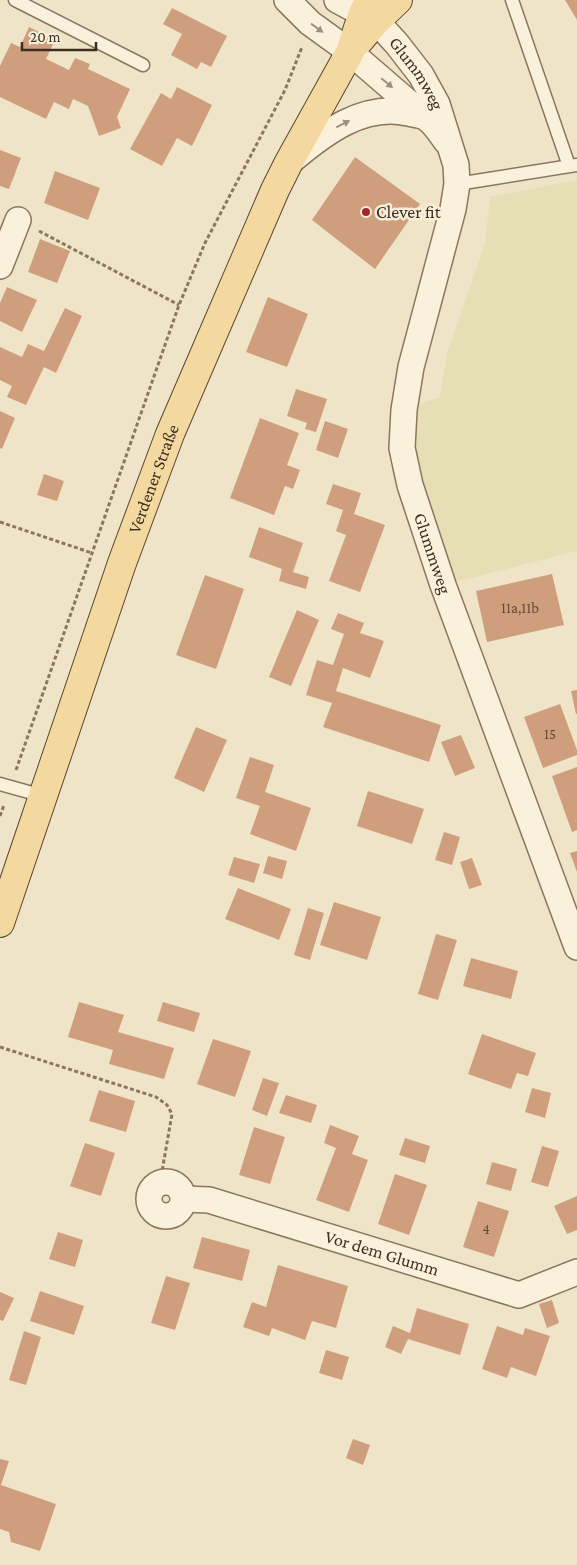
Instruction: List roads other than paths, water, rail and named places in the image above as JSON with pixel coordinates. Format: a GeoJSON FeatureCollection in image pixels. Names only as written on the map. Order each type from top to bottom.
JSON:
{"type":"FeatureCollection","features":[{"type":"Feature","properties":{"kind":"main road","name":"Verdener Straße"},"geometry":{"type":"LineString","coordinates":[[0,923],[122,563],[170,434],[275,190],[350,52],[369,12],[398,0]]}},
{"type":"Feature","properties":{"kind":"street","name":"Glummweg"},"geometry":{"type":"LineString","coordinates":[[287,0],[310,23],[350,52],[426,117],[451,147]]}},
{"type":"Feature","properties":{"kind":"street","name":"Glummweg"},"geometry":{"type":"LineString","coordinates":[[337,0],[369,12],[398,44],[421,75],[437,104],[456,166],[453,209],[411,367],[404,410],[402,448],[410,485],[443,585],[575,935]]}},
{"type":"Feature","properties":{"kind":"street","name":"Glummweg"},"geometry":{"type":"LineString","coordinates":[[289,162],[338,126],[372,112],[399,111],[426,117]]}},
{"type":"Feature","properties":{"kind":"street"},"geometry":{"type":"LineString","coordinates":[[0,266],[18,220]]}},
{"type":"Feature","properties":{"kind":"street","name":"Vor dem Glumm"},"geometry":{"type":"LineString","coordinates":[[160,1183],[151,1190],[149,1200],[150,1206],[158,1214],[164,1216],[175,1214],[183,1205],[184,1199],[209,1200],[519,1295],[577,1272]]}},
{"type":"Feature","properties":{"kind":"lane"},"geometry":{"type":"LineString","coordinates":[[15,0],[143,64]]}},
{"type":"Feature","properties":{"kind":"lane"},"geometry":{"type":"LineString","coordinates":[[456,184],[573,165],[512,0]]}},
{"type":"Feature","properties":{"kind":"lane"},"geometry":{"type":"LineString","coordinates":[[5,785],[43,796]]}},
{"type":"Feature","properties":{"kind":"place","name":"Clever fit"},"geometry":{"type":"Point","coordinates":[366,212]}}]}
